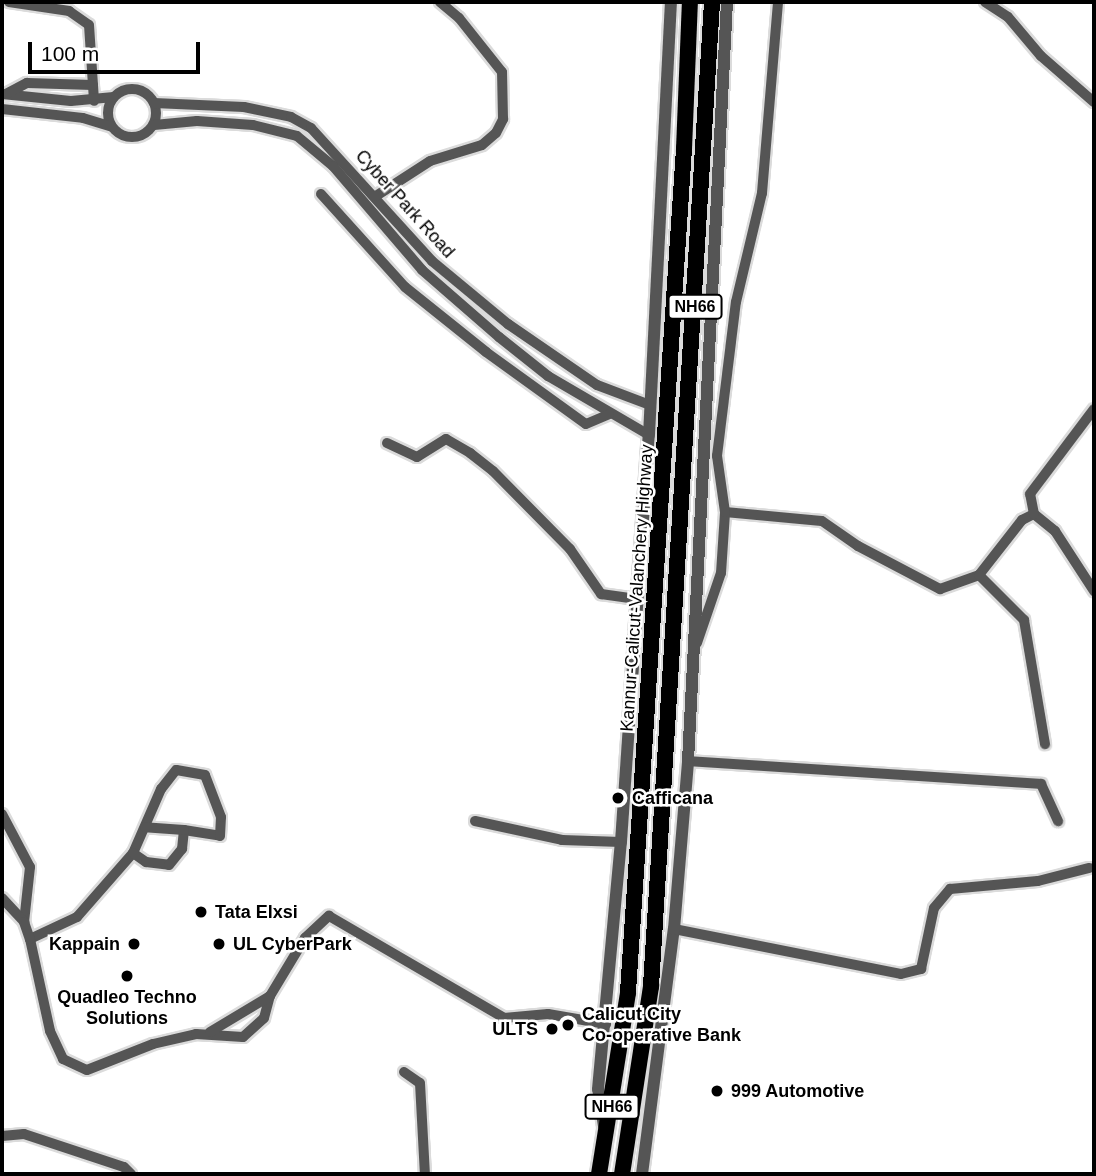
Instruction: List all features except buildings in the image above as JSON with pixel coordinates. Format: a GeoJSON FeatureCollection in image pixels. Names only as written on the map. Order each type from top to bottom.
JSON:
{"type":"FeatureCollection","features":[{"type":"Feature","properties":{"kind":"highway","name":"Kannur-Calicut-Valanchery Highway"},"geometry":{"type":"LineString","coordinates":[[599,1174],[607,1143],[628,992],[655,608],[690,2]]}},
{"type":"Feature","properties":{"kind":"highway","name":"NH66"},"geometry":{"type":"LineString","coordinates":[[622,1174],[651,986],[677,613],[712,2]]}},
{"type":"Feature","properties":{"kind":"street"},"geometry":{"type":"LineString","coordinates":[[9,2],[69,11],[89,25],[94,101]]}},
{"type":"Feature","properties":{"kind":"street"},"geometry":{"type":"LineString","coordinates":[[376,197],[430,161],[482,145],[496,133],[503,119],[502,72],[459,18],[440,2]]}},
{"type":"Feature","properties":{"kind":"street"},"geometry":{"type":"LineString","coordinates":[[607,1143],[598,1089],[621,842],[649,435],[671,2]]}},
{"type":"Feature","properties":{"kind":"street"},"geometry":{"type":"LineString","coordinates":[[642,1174],[674,929],[688,761],[695,649],[693,610],[727,2]]}},
{"type":"Feature","properties":{"kind":"street"},"geometry":{"type":"LineString","coordinates":[[695,649],[720,573],[724,512],[716,456],[736,302],[762,193],[778,2]]}},
{"type":"Feature","properties":{"kind":"street"},"geometry":{"type":"LineString","coordinates":[[985,2],[1008,16],[1041,56],[1094,102]]}},
{"type":"Feature","properties":{"kind":"street"},"geometry":{"type":"LineString","coordinates":[[4,94],[27,83],[93,85]]}},
{"type":"Feature","properties":{"kind":"street"},"geometry":{"type":"LineString","coordinates":[[4,94],[94,101],[136,89],[154,103],[154,125]]}},
{"type":"Feature","properties":{"kind":"street"},"geometry":{"type":"LineString","coordinates":[[113,127],[108,112],[114,97]]}},
{"type":"Feature","properties":{"kind":"street","name":"Cyber Park Road"},"geometry":{"type":"LineString","coordinates":[[154,103],[244,107],[291,117],[311,128],[432,261],[508,324],[597,386],[650,405]]}},
{"type":"Feature","properties":{"kind":"street"},"geometry":{"type":"LineString","coordinates":[[2,109],[83,118],[113,127],[133,138],[154,125],[197,121],[253,125],[297,136],[333,166],[422,270],[548,376],[649,435]]}},
{"type":"Feature","properties":{"kind":"street"},"geometry":{"type":"LineString","coordinates":[[321,194],[405,287],[486,352],[586,424],[610,414]]}},
{"type":"Feature","properties":{"kind":"street"},"geometry":{"type":"LineString","coordinates":[[1094,409],[1030,494],[1034,514],[1055,531],[1094,591]]}},
{"type":"Feature","properties":{"kind":"street"},"geometry":{"type":"LineString","coordinates":[[387,443],[417,457],[446,439],[470,453],[493,471],[570,549],[601,594],[637,598]]}},
{"type":"Feature","properties":{"kind":"street"},"geometry":{"type":"LineString","coordinates":[[724,512],[822,521],[858,546],[940,589],[979,575],[1022,520],[1034,514]]}},
{"type":"Feature","properties":{"kind":"street"},"geometry":{"type":"LineString","coordinates":[[979,575],[1024,620],[1045,744]]}},
{"type":"Feature","properties":{"kind":"street"},"geometry":{"type":"LineString","coordinates":[[688,761],[1041,784],[1058,821]]}},
{"type":"Feature","properties":{"kind":"street"},"geometry":{"type":"LineString","coordinates":[[30,939],[77,917],[134,853],[160,789],[177,770],[205,775],[221,817],[220,836],[145,827]]}},
{"type":"Feature","properties":{"kind":"street"},"geometry":{"type":"LineString","coordinates":[[2,814],[30,867],[24,922]]}},
{"type":"Feature","properties":{"kind":"street"},"geometry":{"type":"LineString","coordinates":[[475,821],[562,840],[621,842]]}},
{"type":"Feature","properties":{"kind":"street"},"geometry":{"type":"LineString","coordinates":[[134,853],[146,862],[169,865],[182,849],[184,830]]}},
{"type":"Feature","properties":{"kind":"street"},"geometry":{"type":"LineString","coordinates":[[674,929],[901,974],[922,969],[934,908],[950,889],[1038,881],[1089,868]]}},
{"type":"Feature","properties":{"kind":"street"},"geometry":{"type":"LineString","coordinates":[[2,898],[24,922],[50,1031],[63,1059],[87,1070],[153,1044],[206,1034],[243,1037],[264,1018],[270,996],[305,938],[329,916],[345,921],[504,1018],[548,1014],[606,1024]]}},
{"type":"Feature","properties":{"kind":"street"},"geometry":{"type":"LineString","coordinates":[[206,1034],[270,996]]}},
{"type":"Feature","properties":{"kind":"street"},"geometry":{"type":"LineString","coordinates":[[404,1072],[420,1083],[421,1166],[425,1174]]}},
{"type":"Feature","properties":{"kind":"street"},"geometry":{"type":"LineString","coordinates":[[2,1136],[24,1134],[124,1167],[131,1174]]}},
{"type":"Feature","properties":{"kind":"place","name":"Cafficana"},"geometry":{"type":"Point","coordinates":[618,798]}},
{"type":"Feature","properties":{"kind":"place","name":"Tata Elxsi"},"geometry":{"type":"Point","coordinates":[201,912]}},
{"type":"Feature","properties":{"kind":"place","name":"Kappain"},"geometry":{"type":"Point","coordinates":[134,944]}},
{"type":"Feature","properties":{"kind":"place","name":"UL CyberPark"},"geometry":{"type":"Point","coordinates":[219,944]}},
{"type":"Feature","properties":{"kind":"place","name":"Quadleo Techno Solutions"},"geometry":{"type":"Point","coordinates":[127,976]}},
{"type":"Feature","properties":{"kind":"place","name":"Calicut City Co-operative Bank"},"geometry":{"type":"Point","coordinates":[568,1025]}},
{"type":"Feature","properties":{"kind":"place","name":"ULTS"},"geometry":{"type":"Point","coordinates":[552,1029]}},
{"type":"Feature","properties":{"kind":"place","name":"999 Automotive"},"geometry":{"type":"Point","coordinates":[717,1091]}}]}
